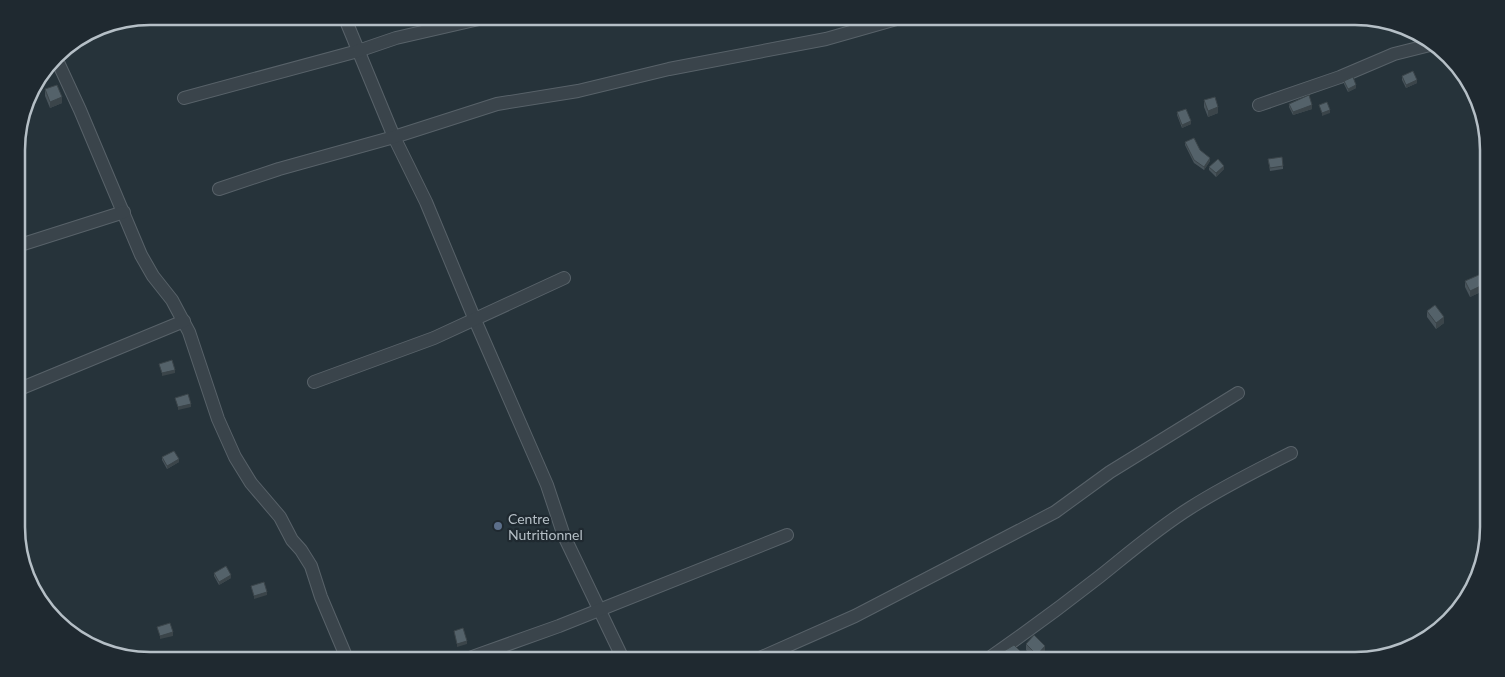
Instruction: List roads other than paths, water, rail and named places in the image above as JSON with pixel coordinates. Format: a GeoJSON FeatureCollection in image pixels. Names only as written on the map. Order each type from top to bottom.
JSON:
{"type":"FeatureCollection","features":[{"type":"Feature","properties":{"kind":"street"},"geometry":{"type":"LineString","coordinates":[[348,25],[394,137],[426,202],[547,485],[564,536],[620,652]]}},
{"type":"Feature","properties":{"kind":"street"},"geometry":{"type":"LineString","coordinates":[[184,98],[358,51],[396,38],[453,25]]}},
{"type":"Feature","properties":{"kind":"street"},"geometry":{"type":"LineString","coordinates":[[219,189],[279,169],[394,137],[496,104],[578,91],[688,65],[826,39],[875,25]]}},
{"type":"Feature","properties":{"kind":"street"},"geometry":{"type":"LineString","coordinates":[[1259,105],[1340,77],[1394,54],[1424,46]]}},
{"type":"Feature","properties":{"kind":"street"},"geometry":{"type":"LineString","coordinates":[[59,65],[149,269],[172,300],[184,321],[196,350],[204,382],[235,458],[251,483],[280,517],[292,540],[311,566],[321,597],[344,652]]}},
{"type":"Feature","properties":{"kind":"street"},"geometry":{"type":"LineString","coordinates":[[25,243],[124,212]]}},
{"type":"Feature","properties":{"kind":"street"},"geometry":{"type":"LineString","coordinates":[[314,382],[434,338],[564,278]]}},
{"type":"Feature","properties":{"kind":"street"},"geometry":{"type":"LineString","coordinates":[[25,387],[184,321]]}},
{"type":"Feature","properties":{"kind":"street"},"geometry":{"type":"LineString","coordinates":[[773,652],[855,616],[1055,512],[1110,472],[1238,393]]}},
{"type":"Feature","properties":{"kind":"street"},"geometry":{"type":"LineString","coordinates":[[996,652],[1068,600],[1141,542],[1190,508],[1232,483],[1291,453]]}},
{"type":"Feature","properties":{"kind":"street"},"geometry":{"type":"LineString","coordinates":[[486,652],[601,610],[786,535]]}},
{"type":"Feature","properties":{"kind":"place","name":"Centre Nutritionnel"},"geometry":{"type":"Point","coordinates":[498,526]}}]}
